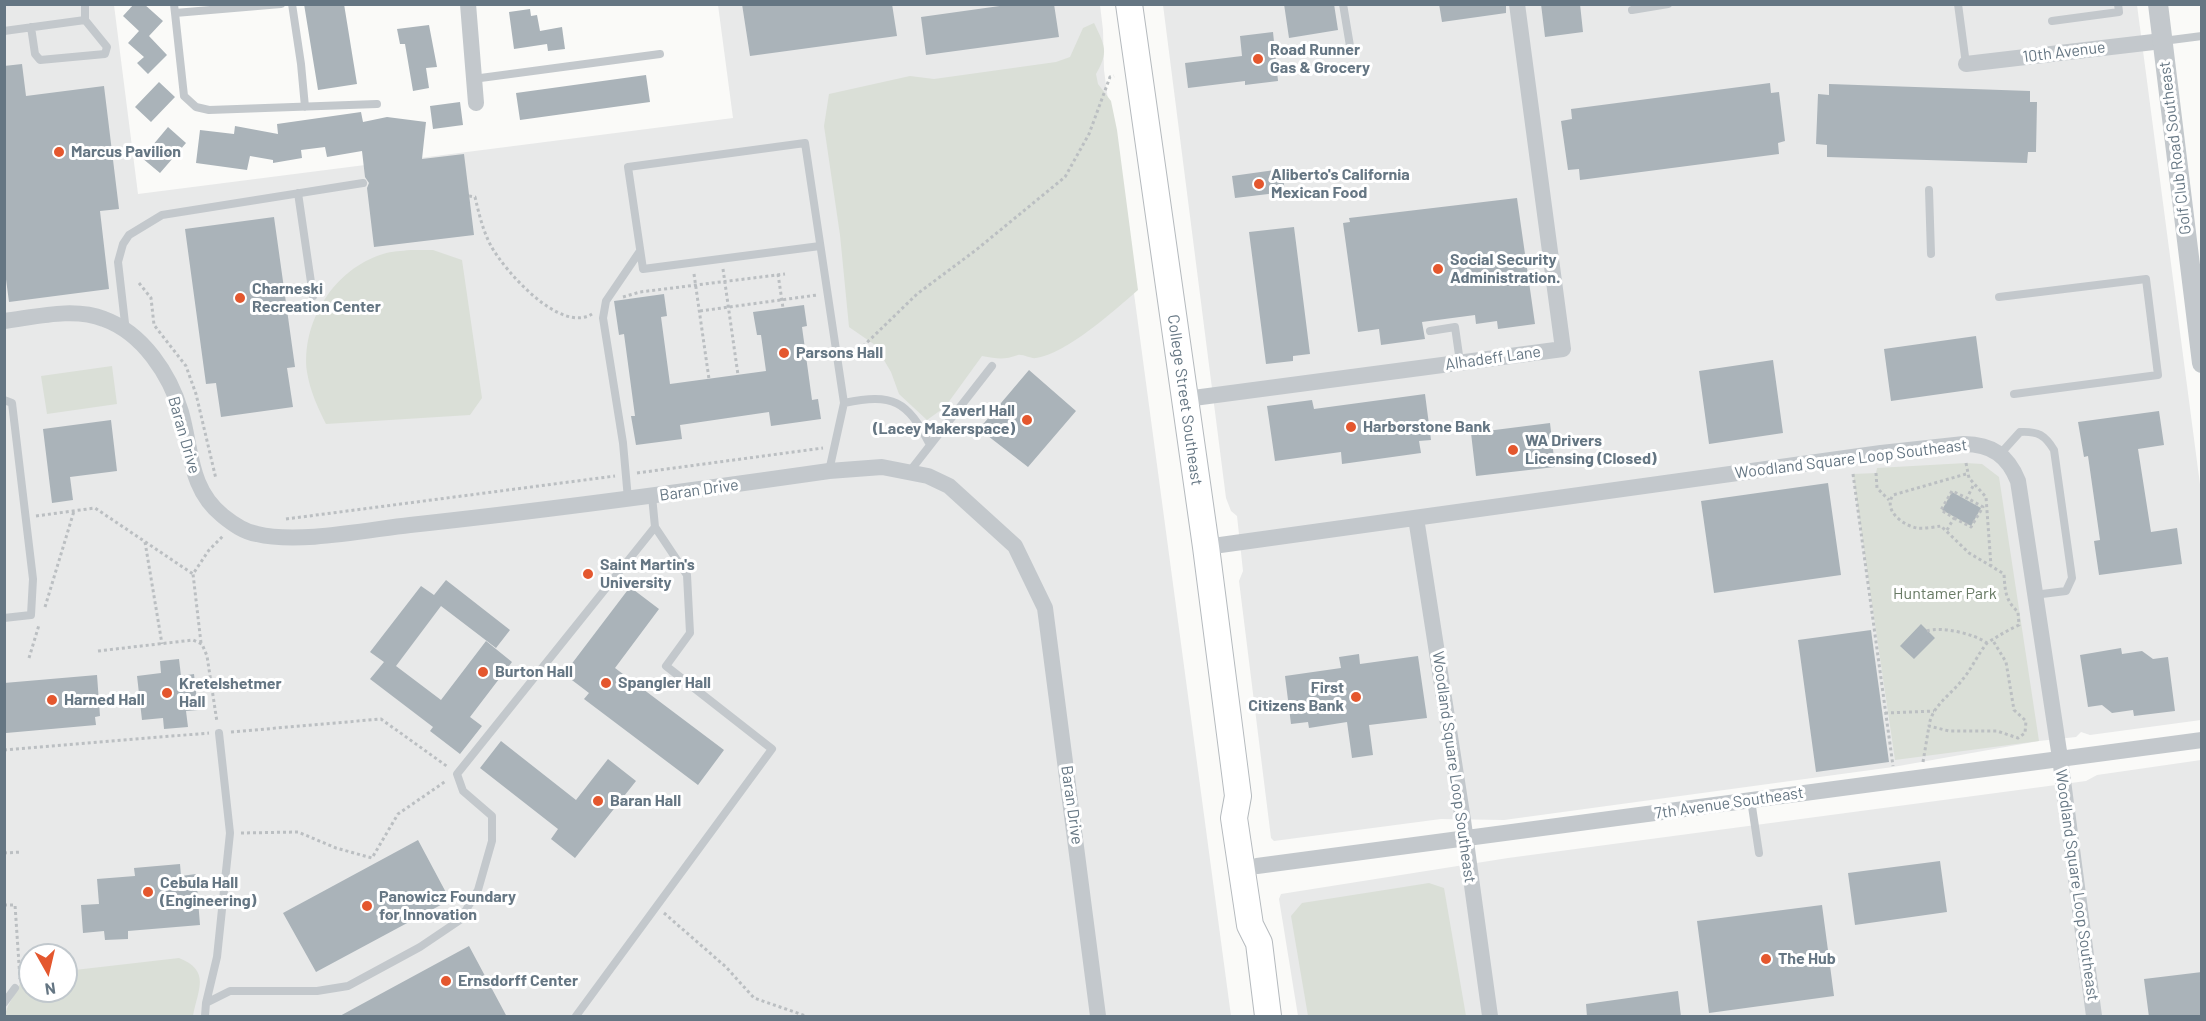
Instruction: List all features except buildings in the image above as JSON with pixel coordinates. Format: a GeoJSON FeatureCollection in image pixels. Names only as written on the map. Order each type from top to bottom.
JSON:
{"type":"FeatureCollection","features":[{"type":"Feature","properties":{"kind":"main road","name":"College Street Southeast"},"geometry":{"type":"LineString","coordinates":[[1129,4],[1206,547],[1238,796],[1234,818],[1250,925],[1260,943],[1268,1017]]}},
{"type":"Feature","properties":{"kind":"main road","name":"College Street Southeast"},"geometry":{"type":"LineString","coordinates":[[1238,796],[1250,817],[1266,924],[1260,943]]}},
{"type":"Feature","properties":{"kind":"street"},"geometry":{"type":"LineString","coordinates":[[468,4],[472,79],[476,103]]}},
{"type":"Feature","properties":{"kind":"street","name":"Alhadeff Lane"},"geometry":{"type":"LineString","coordinates":[[1186,399],[1563,349],[1517,4]]}},
{"type":"Feature","properties":{"kind":"street","name":"Golf Club Road Southeast"},"geometry":{"type":"LineString","coordinates":[[2158,4],[2195,255],[2202,363]]}},
{"type":"Feature","properties":{"kind":"street","name":"10th Avenue"},"geometry":{"type":"LineString","coordinates":[[1966,64],[2162,41]]}},
{"type":"Feature","properties":{"kind":"street","name":"Baran Drive"},"geometry":{"type":"LineString","coordinates":[[4,321],[66,314],[104,318],[147,350],[164,371],[181,413],[193,474],[210,505],[234,524],[256,534],[292,538],[628,499],[829,471],[882,467],[910,471],[948,486],[997,527],[1015,546],[1045,608],[1075,824],[1098,1017]]}},
{"type":"Feature","properties":{"kind":"street","name":"Woodland Square Loop Southeast"},"geometry":{"type":"LineString","coordinates":[[1206,547],[1814,462],[1964,444],[1978,444],[2001,453],[2013,468],[2018,481],[2060,758],[2094,1017]]}},
{"type":"Feature","properties":{"kind":"street","name":"Woodland Square Loop Southeast"},"geometry":{"type":"LineString","coordinates":[[1416,518],[1490,1017]]}},
{"type":"Feature","properties":{"kind":"street","name":"7th Avenue Southeast"},"geometry":{"type":"LineString","coordinates":[[1257,866],[2202,740]]}},
{"type":"Feature","properties":{"kind":"lane"},"geometry":{"type":"LineString","coordinates":[[32,27],[35,54],[40,60],[105,54],[107,47],[85,20],[86,4]]}},
{"type":"Feature","properties":{"kind":"lane"},"geometry":{"type":"LineString","coordinates":[[281,4],[175,9],[184,96],[196,107],[209,110],[377,104]]}},
{"type":"Feature","properties":{"kind":"lane"},"geometry":{"type":"LineString","coordinates":[[292,4],[304,106]]}},
{"type":"Feature","properties":{"kind":"lane"},"geometry":{"type":"LineString","coordinates":[[1343,4],[1350,46]]}},
{"type":"Feature","properties":{"kind":"lane"},"geometry":{"type":"LineString","coordinates":[[1632,10],[1668,4]]}},
{"type":"Feature","properties":{"kind":"lane"},"geometry":{"type":"LineString","coordinates":[[1958,4],[1966,64]]}},
{"type":"Feature","properties":{"kind":"lane"},"geometry":{"type":"LineString","coordinates":[[2052,21],[2119,12],[2118,4]]}},
{"type":"Feature","properties":{"kind":"lane"},"geometry":{"type":"LineString","coordinates":[[4,31],[85,20]]}},
{"type":"Feature","properties":{"kind":"lane"},"geometry":{"type":"LineString","coordinates":[[2162,41],[2202,36]]}},
{"type":"Feature","properties":{"kind":"lane"},"geometry":{"type":"LineString","coordinates":[[472,79],[660,54]]}},
{"type":"Feature","properties":{"kind":"lane"},"geometry":{"type":"LineString","coordinates":[[820,246],[643,269],[628,167],[805,143],[844,403],[829,471]]}},
{"type":"Feature","properties":{"kind":"lane"},"geometry":{"type":"LineString","coordinates":[[126,333],[118,262],[123,244],[129,235],[162,215],[363,183]]}},
{"type":"Feature","properties":{"kind":"lane"},"geometry":{"type":"LineString","coordinates":[[1929,190],[1931,254]]}},
{"type":"Feature","properties":{"kind":"lane"},"geometry":{"type":"LineString","coordinates":[[298,194],[314,296]]}},
{"type":"Feature","properties":{"kind":"lane"},"geometry":{"type":"LineString","coordinates":[[628,499],[603,318],[606,301],[640,251]]}},
{"type":"Feature","properties":{"kind":"lane"},"geometry":{"type":"LineString","coordinates":[[2000,297],[2146,279],[2158,375],[2014,394]]}},
{"type":"Feature","properties":{"kind":"lane"},"geometry":{"type":"LineString","coordinates":[[1430,331],[1455,327],[1460,362]]}},
{"type":"Feature","properties":{"kind":"lane"},"geometry":{"type":"LineString","coordinates":[[910,471],[992,366]]}},
{"type":"Feature","properties":{"kind":"lane"},"geometry":{"type":"LineString","coordinates":[[844,403],[875,397],[899,403],[920,425],[930,445]]}},
{"type":"Feature","properties":{"kind":"lane"},"geometry":{"type":"LineString","coordinates":[[4,400],[12,403],[33,579],[31,615],[4,618]]}},
{"type":"Feature","properties":{"kind":"lane"},"geometry":{"type":"LineString","coordinates":[[2001,453],[2020,432],[2034,431],[2046,437],[2054,450],[2072,578],[2066,591],[2034,595]]}},
{"type":"Feature","properties":{"kind":"lane"},"geometry":{"type":"LineString","coordinates":[[576,1017],[772,749],[666,666],[690,633],[687,575],[655,526],[652,496]]}},
{"type":"Feature","properties":{"kind":"lane"},"geometry":{"type":"LineString","coordinates":[[206,1003],[230,991],[317,990],[348,986],[420,947],[460,920],[478,890],[492,841],[492,816],[463,791],[457,774],[655,526]]}},
{"type":"Feature","properties":{"kind":"lane"},"geometry":{"type":"LineString","coordinates":[[205,1017],[217,957],[230,833],[219,733]]}},
{"type":"Feature","properties":{"kind":"lane"},"geometry":{"type":"LineString","coordinates":[[1751,800],[1758,853]]}},
{"type":"Feature","properties":{"kind":"lane"},"geometry":{"type":"LineString","coordinates":[[4,1002],[15,988]]}},
{"type":"Feature","properties":{"kind":"path"},"geometry":{"type":"LineString","coordinates":[[839,371],[917,294],[976,250],[1065,177],[1089,134],[1110,77],[1114,76]]}},
{"type":"Feature","properties":{"kind":"path"},"geometry":{"type":"LineString","coordinates":[[469,196],[475,197],[483,229],[502,264],[533,296],[573,318],[590,316],[606,301],[640,292],[784,274]]}},
{"type":"Feature","properties":{"kind":"path"},"geometry":{"type":"LineString","coordinates":[[721,259],[738,375]]}},
{"type":"Feature","properties":{"kind":"path"},"geometry":{"type":"LineString","coordinates":[[693,263],[709,379]]}},
{"type":"Feature","properties":{"kind":"path"},"geometry":{"type":"LineString","coordinates":[[778,274],[783,308]]}},
{"type":"Feature","properties":{"kind":"path"},"geometry":{"type":"LineString","coordinates":[[140,283],[151,298],[154,325],[186,366],[196,394],[219,487]]}},
{"type":"Feature","properties":{"kind":"path"},"geometry":{"type":"LineString","coordinates":[[699,311],[827,294]]}},
{"type":"Feature","properties":{"kind":"path"},"geometry":{"type":"LineString","coordinates":[[279,520],[834,447]]}},
{"type":"Feature","properties":{"kind":"path"},"geometry":{"type":"LineString","coordinates":[[1966,463],[1966,474],[1986,497],[1991,566]]}},
{"type":"Feature","properties":{"kind":"path"},"geometry":{"type":"LineString","coordinates":[[1876,473],[1877,488],[1889,500],[1894,515],[1916,528],[1941,526],[1970,553],[2004,574],[2009,604],[2018,612],[2019,625],[1987,642],[1965,677],[1934,711],[1923,748],[1922,779]]}},
{"type":"Feature","properties":{"kind":"path"},"geometry":{"type":"LineString","coordinates":[[1853,474],[1895,782]]}},
{"type":"Feature","properties":{"kind":"path"},"geometry":{"type":"LineString","coordinates":[[1889,500],[1893,495],[1905,490],[1966,474]]}},
{"type":"Feature","properties":{"kind":"path"},"geometry":{"type":"LineString","coordinates":[[1967,498],[1974,484]]}},
{"type":"Feature","properties":{"kind":"path"},"geometry":{"type":"LineString","coordinates":[[1952,491],[1983,507],[1971,527],[1954,518],[1941,510],[1952,491]]}},
{"type":"Feature","properties":{"kind":"path"},"geometry":{"type":"LineString","coordinates":[[26,518],[95,508],[194,574]]}},
{"type":"Feature","properties":{"kind":"path"},"geometry":{"type":"LineString","coordinates":[[43,613],[74,512]]}},
{"type":"Feature","properties":{"kind":"path"},"geometry":{"type":"LineString","coordinates":[[1947,530],[1954,518]]}},
{"type":"Feature","properties":{"kind":"path"},"geometry":{"type":"LineString","coordinates":[[219,733],[207,656],[201,644],[194,574],[209,550],[234,524]]}},
{"type":"Feature","properties":{"kind":"path"},"geometry":{"type":"LineString","coordinates":[[145,542],[162,644]]}},
{"type":"Feature","properties":{"kind":"path"},"geometry":{"type":"LineString","coordinates":[[29,658],[39,624]]}},
{"type":"Feature","properties":{"kind":"path"},"geometry":{"type":"LineString","coordinates":[[1927,631],[1936,627],[1979,637],[1987,642]]}},
{"type":"Feature","properties":{"kind":"path"},"geometry":{"type":"LineString","coordinates":[[1929,726],[1958,732],[1997,731],[2018,738],[2025,733],[2026,721],[2014,710],[2006,662],[1992,639]]}},
{"type":"Feature","properties":{"kind":"path"},"geometry":{"type":"LineString","coordinates":[[98,651],[193,640],[201,644]]}},
{"type":"Feature","properties":{"kind":"path"},"geometry":{"type":"LineString","coordinates":[[1885,712],[1934,711]]}},
{"type":"Feature","properties":{"kind":"path"},"geometry":{"type":"LineString","coordinates":[[4,750],[381,719],[457,774],[398,814],[372,858],[336,848],[298,832],[230,833]]}},
{"type":"Feature","properties":{"kind":"path"},"geometry":{"type":"LineString","coordinates":[[4,853],[22,852]]}},
{"type":"Feature","properties":{"kind":"path"},"geometry":{"type":"LineString","coordinates":[[4,905],[15,905],[20,982],[15,988]]}},
{"type":"Feature","properties":{"kind":"path"},"geometry":{"type":"LineString","coordinates":[[656,906],[726,967],[754,998],[806,1017]]}},
{"type":"Feature","properties":{"kind":"shaded area","name":"Saint Martin's University"},"geometry":{"type":"Polygon","coordinates":[[[5,5],[114,5],[138,194],[733,118],[718,5],[1100,5],[1104,70],[1231,1016],[5,1016],[5,5]]]}},
{"type":"Feature","properties":{"kind":"shaded area"},"geometry":{"type":"Polygon","coordinates":[[[1163,5],[2137,5],[2201,492],[2201,720],[2090,735],[2081,732],[2076,737],[2039,741],[1893,767],[1504,820],[1441,819],[1274,841],[1271,838],[1239,581],[1243,571],[1237,516],[1231,511],[1226,498],[1163,5]]]}},
{"type":"Feature","properties":{"kind":"shaded area"},"geometry":{"type":"Polygon","coordinates":[[[2201,760],[2201,1016],[1298,1016],[1279,899],[1281,894],[1508,858],[2086,781],[2097,775],[2201,760]]]}},
{"type":"Feature","properties":{"kind":"green space"},"geometry":{"type":"Polygon","coordinates":[[[1094,23],[1104,49],[1103,60],[1096,74],[1098,84],[1111,101],[1117,130],[1138,290],[1090,330],[1048,355],[1034,358],[1020,355],[1009,358],[982,356],[945,407],[927,420],[899,394],[891,372],[875,345],[849,327],[840,235],[824,126],[829,94],[910,76],[934,79],[1056,62],[1070,57],[1083,28],[1094,23]]]}},
{"type":"Feature","properties":{"kind":"green space"},"geometry":{"type":"Polygon","coordinates":[[[410,250],[433,250],[462,260],[482,398],[470,415],[326,424],[312,393],[307,372],[309,335],[315,317],[324,300],[336,285],[365,261],[383,254],[410,250]]]}},
{"type":"Feature","properties":{"kind":"green space"},"geometry":{"type":"Polygon","coordinates":[[[112,366],[117,404],[47,414],[41,376],[112,366]]]}},
{"type":"Feature","properties":{"kind":"green space","name":"Huntamer Park"},"geometry":{"type":"Polygon","coordinates":[[[1982,464],[1999,477],[2039,741],[1895,760],[1853,474],[1876,473],[1877,468],[1982,464]]]}},
{"type":"Feature","properties":{"kind":"green space"},"geometry":{"type":"Polygon","coordinates":[[[1429,883],[1444,888],[1466,1016],[1308,1016],[1291,916],[1302,903],[1429,883]]]}},
{"type":"Feature","properties":{"kind":"green space"},"geometry":{"type":"Polygon","coordinates":[[[179,958],[189,963],[199,975],[199,989],[193,1016],[5,1016],[18,988],[18,1003],[78,1003],[78,970],[179,958]]]}},
{"type":"Feature","properties":{"kind":"place","name":"Road Runner Gas & Grocery"},"geometry":{"type":"Point","coordinates":[1258,59]}},
{"type":"Feature","properties":{"kind":"place","name":"Marcus Pavilion"},"geometry":{"type":"Point","coordinates":[59,152]}},
{"type":"Feature","properties":{"kind":"place","name":"Aliberto's California Mexican Food"},"geometry":{"type":"Point","coordinates":[1259,184]}},
{"type":"Feature","properties":{"kind":"place","name":"Social Security Administration."},"geometry":{"type":"Point","coordinates":[1438,269]}},
{"type":"Feature","properties":{"kind":"place","name":"Charneski Recreation Center"},"geometry":{"type":"Point","coordinates":[240,298]}},
{"type":"Feature","properties":{"kind":"place","name":"Parsons Hall"},"geometry":{"type":"Point","coordinates":[784,353]}},
{"type":"Feature","properties":{"kind":"place","name":"Zaverl Hall (Lacey Makerspace)"},"geometry":{"type":"Point","coordinates":[1027,420]}},
{"type":"Feature","properties":{"kind":"place","name":"Harborstone Bank"},"geometry":{"type":"Point","coordinates":[1351,427]}},
{"type":"Feature","properties":{"kind":"place","name":"WA Drivers Licensing (Closed)"},"geometry":{"type":"Point","coordinates":[1513,450]}},
{"type":"Feature","properties":{"kind":"place","name":"Saint Martin's University"},"geometry":{"type":"Point","coordinates":[588,574]}},
{"type":"Feature","properties":{"kind":"place","name":"Burton Hall"},"geometry":{"type":"Point","coordinates":[483,672]}},
{"type":"Feature","properties":{"kind":"place","name":"Spangler Hall"},"geometry":{"type":"Point","coordinates":[606,683]}},
{"type":"Feature","properties":{"kind":"place","name":"Kretelshetmer Hall"},"geometry":{"type":"Point","coordinates":[167,693]}},
{"type":"Feature","properties":{"kind":"place","name":"First Citizens Bank"},"geometry":{"type":"Point","coordinates":[1356,697]}},
{"type":"Feature","properties":{"kind":"place","name":"Harned Hall"},"geometry":{"type":"Point","coordinates":[52,700]}},
{"type":"Feature","properties":{"kind":"place","name":"Baran Hall"},"geometry":{"type":"Point","coordinates":[598,801]}},
{"type":"Feature","properties":{"kind":"place","name":"Cebula Hall (Engineering)"},"geometry":{"type":"Point","coordinates":[148,892]}},
{"type":"Feature","properties":{"kind":"place","name":"Panowicz Foundary for Innovation"},"geometry":{"type":"Point","coordinates":[367,906]}},
{"type":"Feature","properties":{"kind":"place","name":"The Hub"},"geometry":{"type":"Point","coordinates":[1766,959]}},
{"type":"Feature","properties":{"kind":"place","name":"Ernsdorff Center"},"geometry":{"type":"Point","coordinates":[446,981]}}]}
